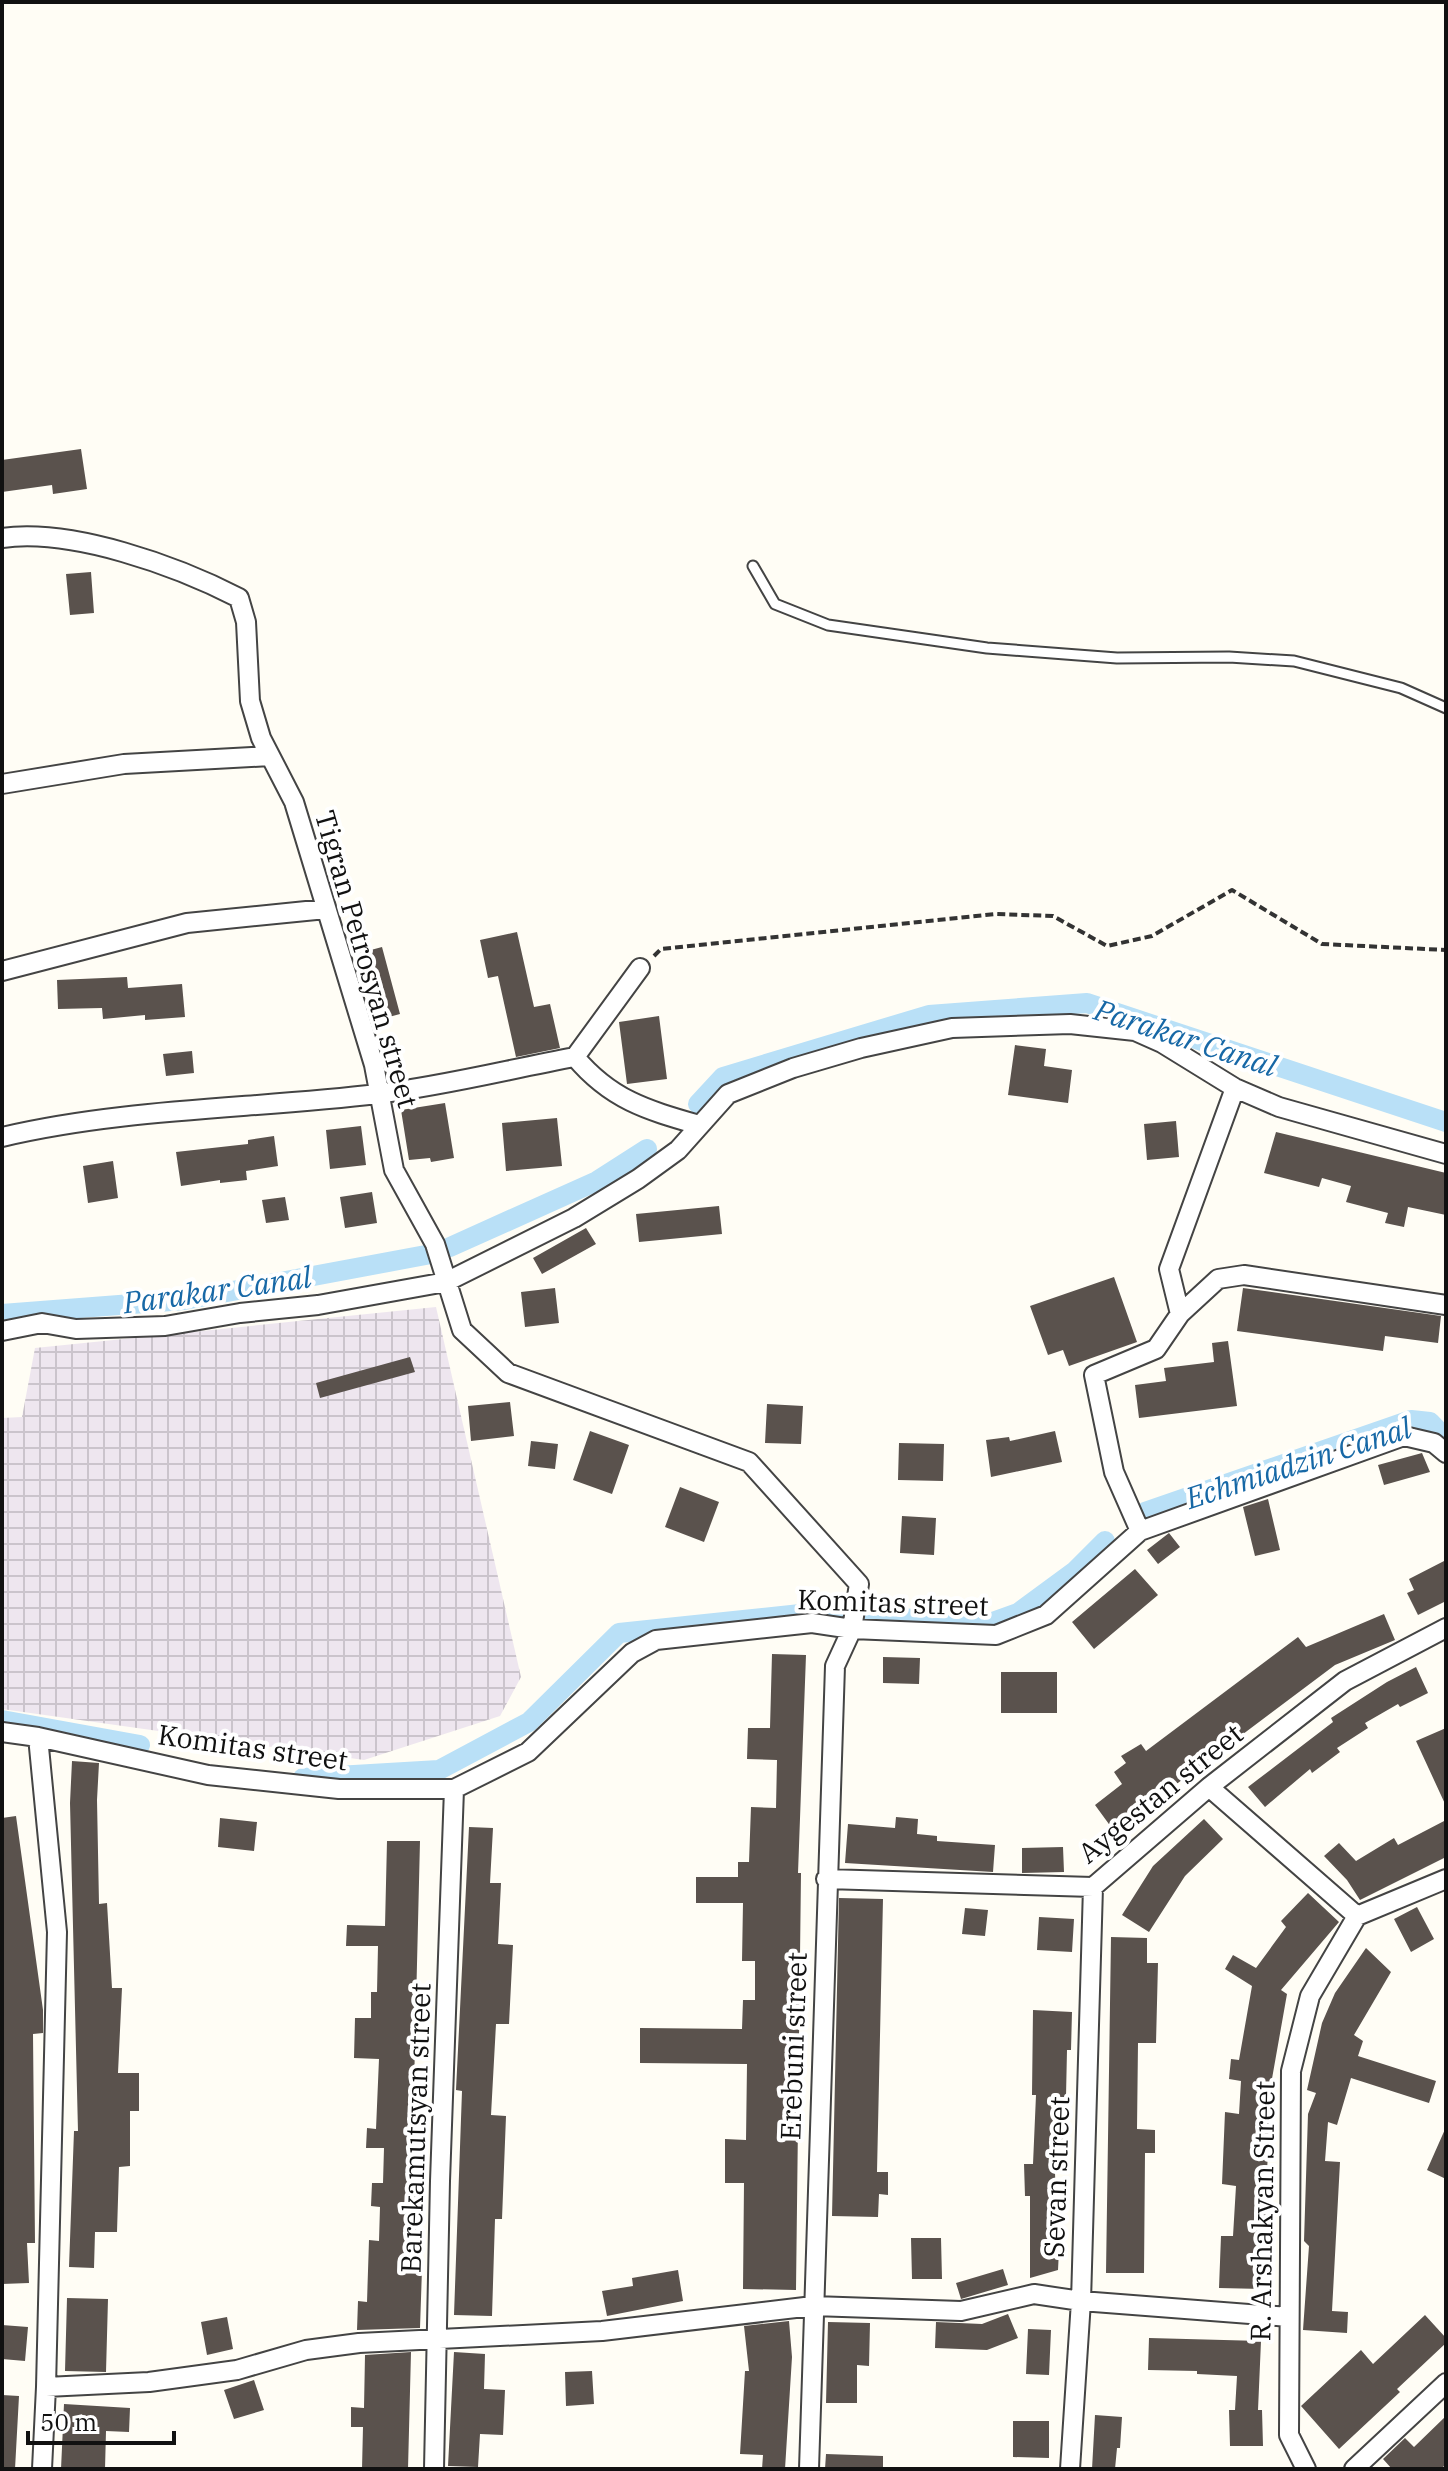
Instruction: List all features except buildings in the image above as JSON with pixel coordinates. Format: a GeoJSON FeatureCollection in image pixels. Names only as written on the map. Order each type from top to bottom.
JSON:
{"type":"FeatureCollection","features":[{"type":"Feature","properties":{"kind":"street","name":"Tigran Petrosyan street"},"geometry":{"type":"LineString","coordinates":[[2,538],[66,538],[208,582],[239,598],[246,622],[250,701],[261,738],[294,802],[374,1065],[394,1170],[435,1244],[462,1330],[508,1373],[749,1462],[859,1584],[852,1629]]}},
{"type":"Feature","properties":{"kind":"street"},"geometry":{"type":"LineString","coordinates":[[2,784],[124,764],[270,756]]}},
{"type":"Feature","properties":{"kind":"street"},"geometry":{"type":"LineString","coordinates":[[2,971],[187,923],[326,909]]}},
{"type":"Feature","properties":{"kind":"street"},"geometry":{"type":"LineString","coordinates":[[2,1137],[43,1127],[379,1093],[575,1057],[640,968]]}},
{"type":"Feature","properties":{"kind":"street"},"geometry":{"type":"LineString","coordinates":[[2,1331],[42,1323],[76,1329],[165,1326],[240,1313],[318,1305],[446,1282],[574,1218],[638,1179],[678,1150],[728,1094],[793,1068],[861,1048],[952,1028],[1070,1024],[1135,1031],[1162,1043],[1235,1088],[1279,1107],[1446,1154]]}},
{"type":"Feature","properties":{"kind":"street"},"geometry":{"type":"LineString","coordinates":[[575,1057],[594,1079],[620,1098],[644,1109],[699,1125]]}},
{"type":"Feature","properties":{"kind":"street"},"geometry":{"type":"LineString","coordinates":[[1180,1314],[1169,1269],[1235,1088]]}},
{"type":"Feature","properties":{"kind":"street"},"geometry":{"type":"LineString","coordinates":[[1140,1531],[1114,1472],[1094,1375],[1156,1349],[1180,1314],[1218,1279],[1244,1275],[1446,1305]]}},
{"type":"Feature","properties":{"kind":"street","name":"Komitas street"},"geometry":{"type":"LineString","coordinates":[[2,1732],[38,1737],[208,1775],[339,1789],[454,1789],[528,1752],[632,1653],[656,1640],[812,1623],[852,1629],[996,1635],[1046,1615],[1140,1531],[1404,1436],[1434,1443],[1446,1453]]}},
{"type":"Feature","properties":{"kind":"street","name":"Aygestan street"},"geometry":{"type":"LineString","coordinates":[[826,1879],[1093,1887],[1209,1787],[1345,1681],[1446,1628]]}},
{"type":"Feature","properties":{"kind":"street","name":"Erebuni street"},"geometry":{"type":"LineString","coordinates":[[809,2469],[835,1666],[852,1629]]}},
{"type":"Feature","properties":{"kind":"street"},"geometry":{"type":"LineString","coordinates":[[38,1737],[57,1932],[42,2469]]}},
{"type":"Feature","properties":{"kind":"street"},"geometry":{"type":"LineString","coordinates":[[1209,1787],[1357,1916],[1446,1879]]}},
{"type":"Feature","properties":{"kind":"street","name":"Barekamutsyan street"},"geometry":{"type":"LineString","coordinates":[[434,2469],[440,2181],[454,1789]]}},
{"type":"Feature","properties":{"kind":"street","name":"Sevan street"},"geometry":{"type":"LineString","coordinates":[[1070,2469],[1081,2301],[1093,1887]]}},
{"type":"Feature","properties":{"kind":"street","name":"R. Arshakyan Street"},"geometry":{"type":"LineString","coordinates":[[1306,2469],[1289,2435],[1291,2071],[1310,1996],[1357,1916]]}},
{"type":"Feature","properties":{"kind":"street"},"geometry":{"type":"LineString","coordinates":[[46,2387],[149,2382],[237,2370],[306,2350],[359,2343],[602,2331],[813,2306],[961,2311],[1034,2294],[1081,2301],[1289,2317]]}},
{"type":"Feature","properties":{"kind":"street"},"geometry":{"type":"LineString","coordinates":[[1354,2469],[1446,2383]]}},
{"type":"Feature","properties":{"kind":"lane"},"geometry":{"type":"LineString","coordinates":[[753,566],[775,604],[828,625],[987,648],[1103,657],[1229,657],[1294,661],[1401,688],[1446,708]]}},
{"type":"Feature","properties":{"kind":"path"},"geometry":{"type":"LineString","coordinates":[[640,968],[661,949],[995,914],[1053,916],[1107,946],[1152,936],[1232,890],[1322,944],[1446,950]]}},
{"type":"Feature","properties":{"kind":"shaded area"},"geometry":{"type":"Polygon","coordinates":[[[436,1307],[521,1677],[500,1716],[364,1760],[2,1709],[2,1418],[22,1417],[35,1348],[436,1307]]]}},
{"type":"Feature","properties":{"kind":"waterway","name":"Parakar Canal"},"geometry":{"type":"LineString","coordinates":[[698,1104],[723,1077],[929,1015],[1087,1003],[1446,1122]]}},
{"type":"Feature","properties":{"kind":"waterway","name":"Parakar Canal"},"geometry":{"type":"LineString","coordinates":[[450,1247],[597,1181],[647,1149]]}},
{"type":"Feature","properties":{"kind":"waterway","name":"Parakar Canal"},"geometry":{"type":"LineString","coordinates":[[2,1314],[184,1300],[431,1254]]}},
{"type":"Feature","properties":{"kind":"waterway","name":"Echmiadzin Canal"},"geometry":{"type":"LineString","coordinates":[[1145,1512],[1411,1420],[1430,1422],[1446,1439]]}},
{"type":"Feature","properties":{"kind":"waterway","name":"Echmiadzin Canal"},"geometry":{"type":"LineString","coordinates":[[870,1614],[979,1627],[1018,1613],[1075,1571],[1105,1541]]}},
{"type":"Feature","properties":{"kind":"waterway","name":"Echmiadzin Canal"},"geometry":{"type":"LineString","coordinates":[[303,1778],[439,1770],[529,1722],[619,1633],[838,1610]]}},
{"type":"Feature","properties":{"kind":"waterway","name":"Echmiadzin Canal"},"geometry":{"type":"LineString","coordinates":[[2,1720],[140,1745]]}}]}
